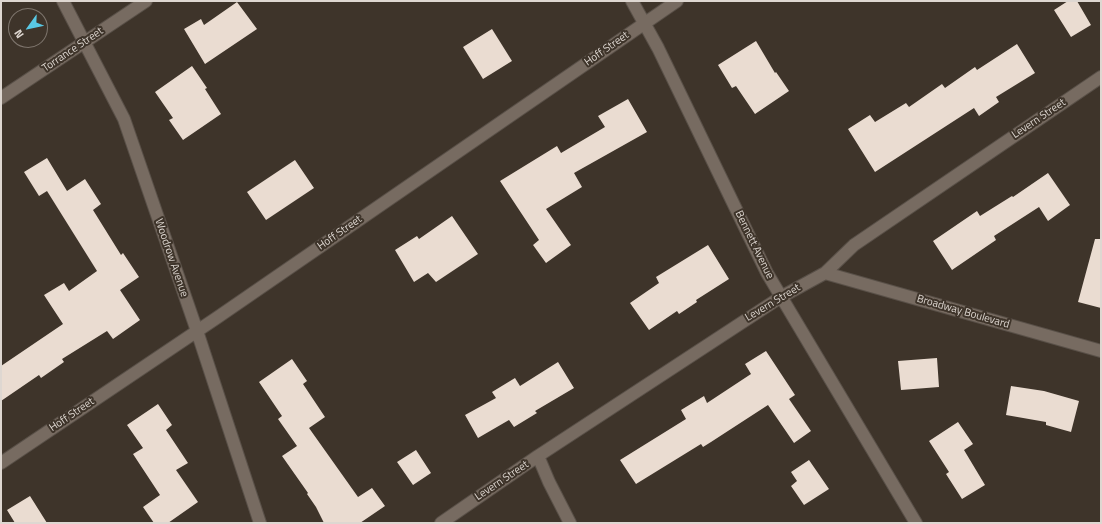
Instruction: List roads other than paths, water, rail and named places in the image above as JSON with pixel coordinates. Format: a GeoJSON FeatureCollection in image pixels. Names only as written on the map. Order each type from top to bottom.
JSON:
{"type":"FeatureCollection","features":[{"type":"Feature","properties":{"kind":"street","name":"Woodrow Avenue"},"geometry":{"type":"LineString","coordinates":[[63,1],[124,119],[197,331],[260,523]]}},
{"type":"Feature","properties":{"kind":"street","name":"Torrance Street"},"geometry":{"type":"LineString","coordinates":[[1,98],[146,1]]}},
{"type":"Feature","properties":{"kind":"street","name":"Bennett Avenue"},"geometry":{"type":"LineString","coordinates":[[632,1],[645,23],[767,273],[916,523]]}},
{"type":"Feature","properties":{"kind":"street","name":"Hoff Street"},"geometry":{"type":"LineString","coordinates":[[1,463],[197,331],[677,1]]}},
{"type":"Feature","properties":{"kind":"street","name":"Levern Street"},"geometry":{"type":"LineString","coordinates":[[441,523],[538,456],[781,297],[824,273],[854,245],[1101,77]]}},
{"type":"Feature","properties":{"kind":"street","name":"Broadway Boulevard"},"geometry":{"type":"LineString","coordinates":[[824,273],[1101,351]]}},
{"type":"Feature","properties":{"kind":"street"},"geometry":{"type":"LineString","coordinates":[[538,456],[549,482],[570,523]]}}]}
